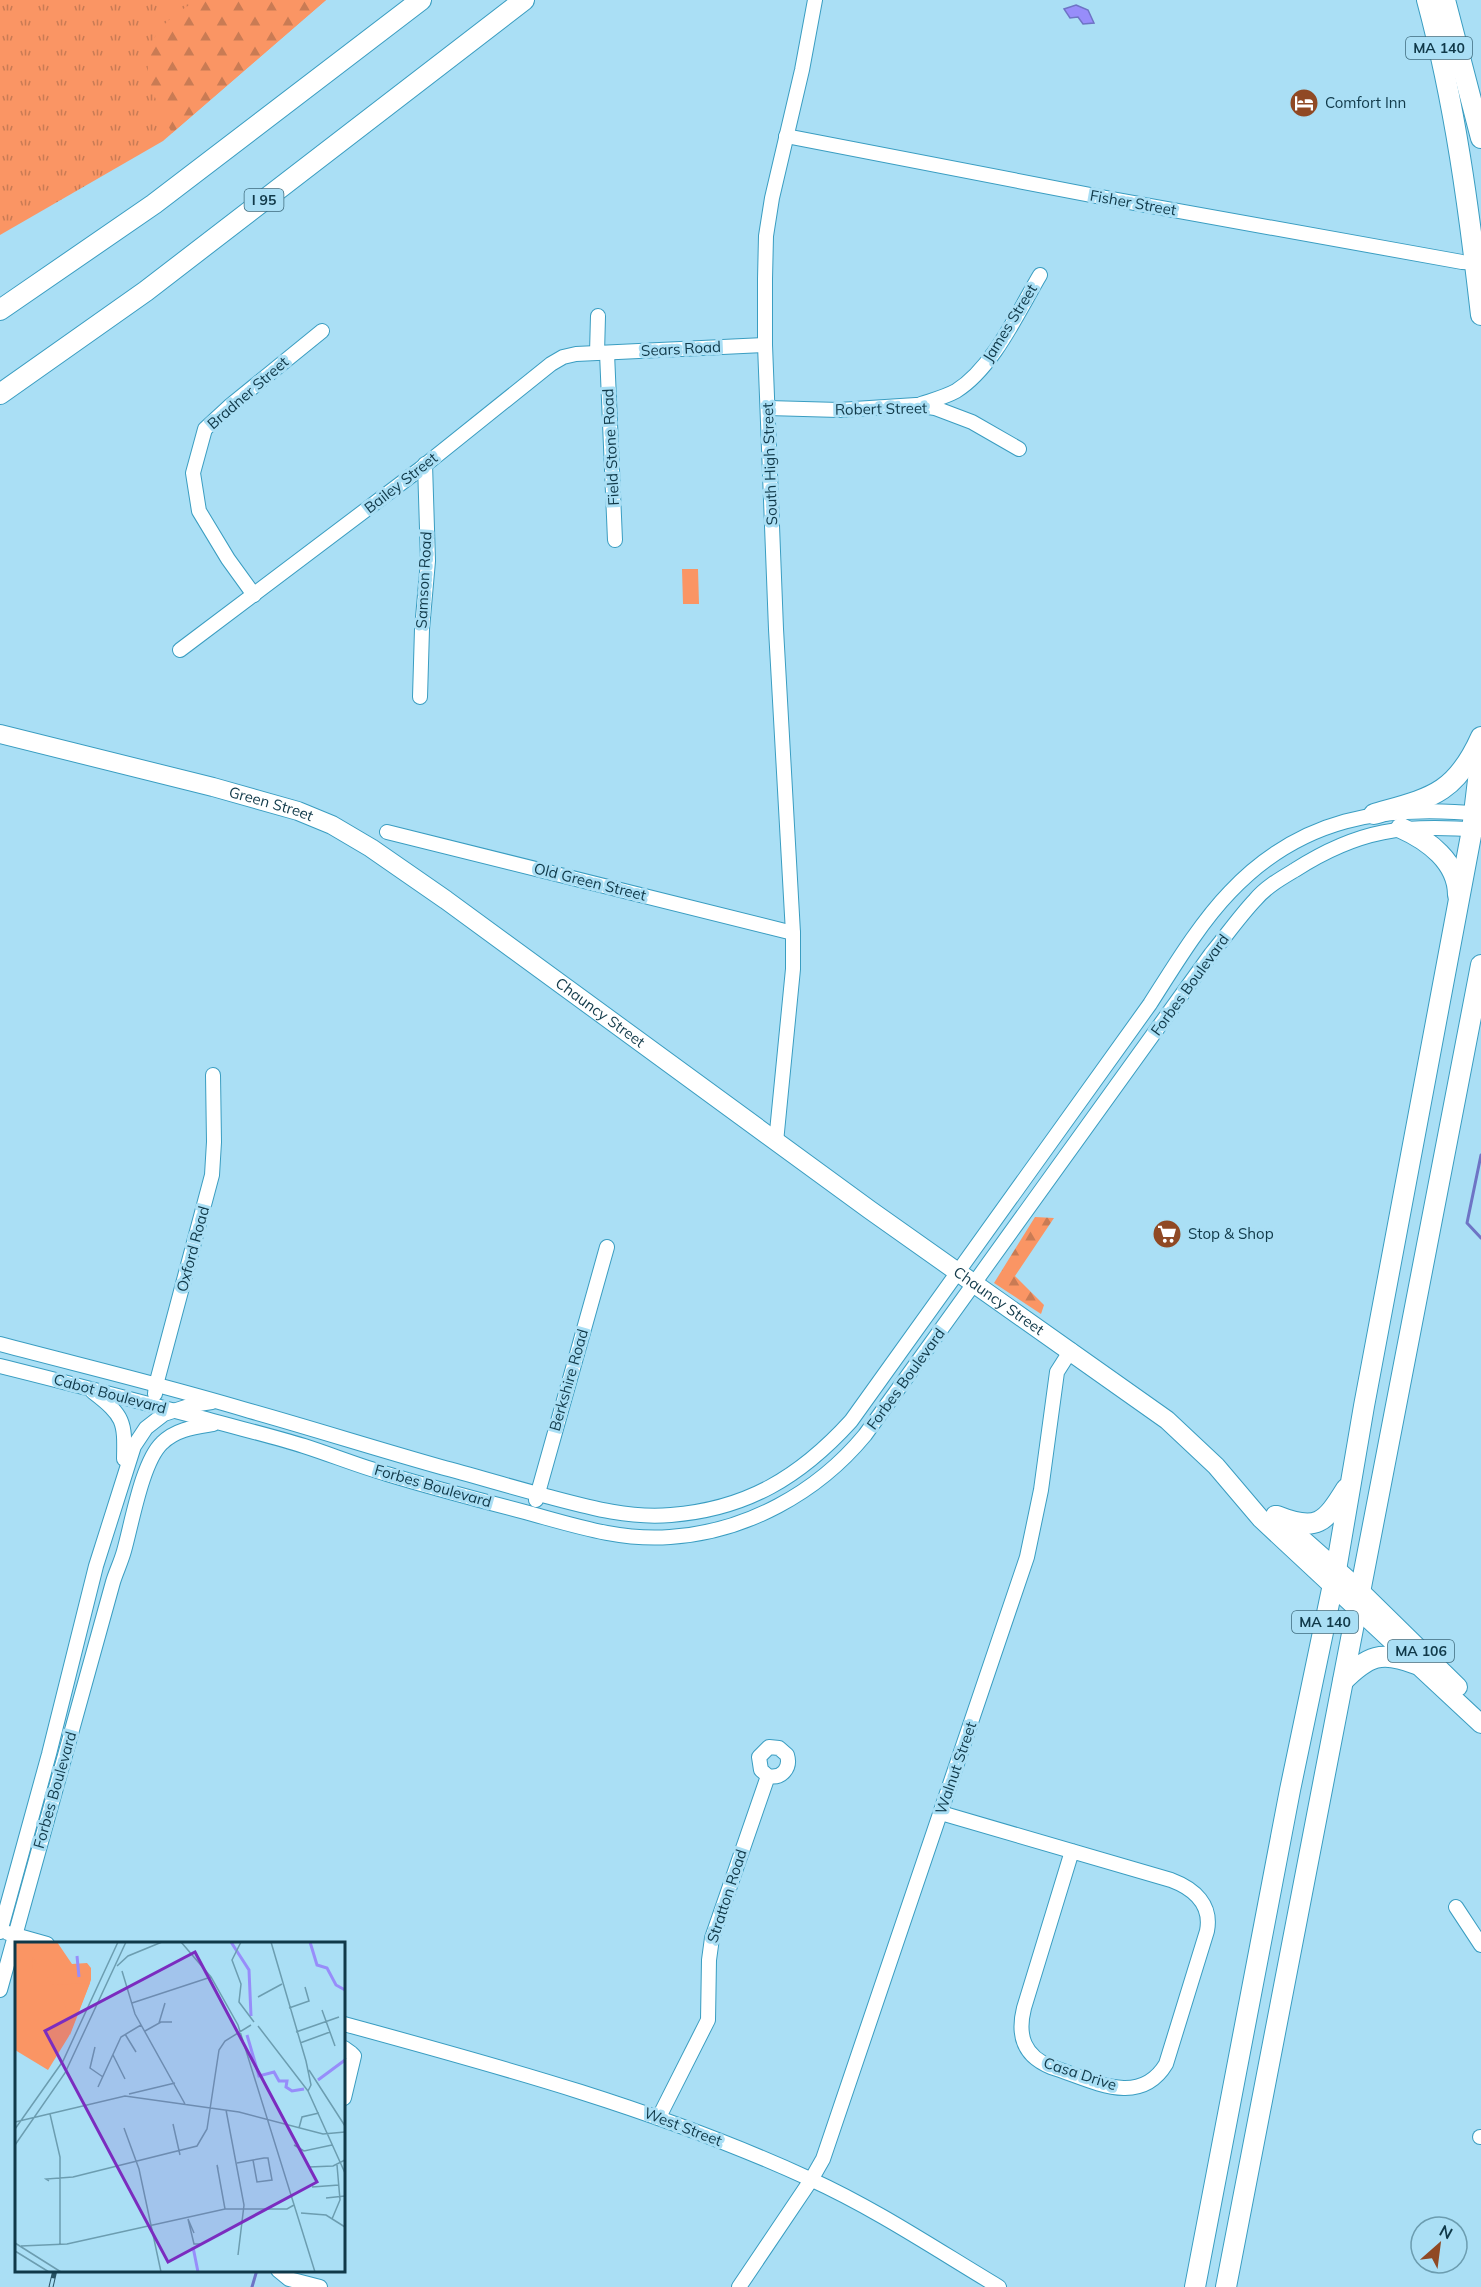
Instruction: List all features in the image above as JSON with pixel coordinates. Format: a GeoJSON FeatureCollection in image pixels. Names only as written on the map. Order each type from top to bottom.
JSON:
{"type":"FeatureCollection","features":[{"type":"Feature","properties":{"kind":"highway"},"geometry":{"type":"LineString","coordinates":[[0,309],[88,251],[173,190],[421,0]]}},
{"type":"Feature","properties":{"kind":"highway","name":"I 95"},"geometry":{"type":"LineString","coordinates":[[0,394],[146,291],[524,0]]}},
{"type":"Feature","properties":{"kind":"highway"},"geometry":{"type":"LineString","coordinates":[[1416,0],[1450,97]]}},
{"type":"Feature","properties":{"kind":"highway","name":"MA 140"},"geometry":{"type":"LineString","coordinates":[[1427,0],[1450,97],[1466,184],[1478,263],[1481,315]]}},
{"type":"Feature","properties":{"kind":"highway","name":"MA 140"},"geometry":{"type":"LineString","coordinates":[[1445,0],[1481,138]]}},
{"type":"Feature","properties":{"kind":"highway"},"geometry":{"type":"LineString","coordinates":[[1374,814],[1434,795],[1453,783],[1467,764],[1481,738]]}},
{"type":"Feature","properties":{"kind":"highway","name":"MA 140"},"geometry":{"type":"LineString","coordinates":[[1195,2287],[1290,1790],[1334,1579],[1448,955],[1477,822],[1481,755]]}},
{"type":"Feature","properties":{"kind":"highway"},"geometry":{"type":"LineString","coordinates":[[1401,828],[1425,839],[1442,856],[1458,888],[1457,911]]}},
{"type":"Feature","properties":{"kind":"highway","name":"MA 140"},"geometry":{"type":"LineString","coordinates":[[1226,2287],[1481,965]]}},
{"type":"Feature","properties":{"kind":"highway"},"geometry":{"type":"LineString","coordinates":[[1277,1516],[1305,1524],[1325,1519],[1336,1506],[1352,1479]]}},
{"type":"Feature","properties":{"kind":"highway"},"geometry":{"type":"LineString","coordinates":[[1343,1681],[1371,1658],[1394,1656],[1416,1664]]}},
{"type":"Feature","properties":{"kind":"main road","name":"Green Street"},"geometry":{"type":"LineString","coordinates":[[0,734],[213,787],[325,821],[371,848],[510,947]]}},
{"type":"Feature","properties":{"kind":"main road","name":"Chauncy Street"},"geometry":{"type":"LineString","coordinates":[[510,947],[776,1142],[1161,1416],[1216,1466],[1277,1516],[1334,1579]]}},
{"type":"Feature","properties":{"kind":"main road","name":"Chauncy Street"},"geometry":{"type":"LineString","coordinates":[[1216,1466],[1261,1519],[1334,1579],[1481,1711]]}},
{"type":"Feature","properties":{"kind":"main road","name":"Chauncy Street"},"geometry":{"type":"LineString","coordinates":[[1359,1601],[1416,1664],[1481,1724]]}},
{"type":"Feature","properties":{"kind":"street","name":"South High Street"},"geometry":{"type":"LineString","coordinates":[[793,933],[777,636],[765,345],[766,236],[772,198],[802,70],[815,0]]}},
{"type":"Feature","properties":{"kind":"street","name":"Fisher Street"},"geometry":{"type":"LineString","coordinates":[[786,136],[1101,197],[1478,263]]}},
{"type":"Feature","properties":{"kind":"street","name":"James Street"},"geometry":{"type":"LineString","coordinates":[[916,405],[945,397],[958,389],[986,363],[1040,275]]}},
{"type":"Feature","properties":{"kind":"street"},"geometry":{"type":"LineString","coordinates":[[598,316],[602,353]]}},
{"type":"Feature","properties":{"kind":"street","name":"Bradner Street"},"geometry":{"type":"LineString","coordinates":[[254,595],[228,560],[199,511],[193,473],[205,429],[322,331]]}},
{"type":"Feature","properties":{"kind":"street","name":"Sears Road"},"geometry":{"type":"LineString","coordinates":[[602,353],[765,345]]}},
{"type":"Feature","properties":{"kind":"street","name":"Bailey Street"},"geometry":{"type":"LineString","coordinates":[[180,650],[376,503],[551,364],[562,357],[602,353]]}},
{"type":"Feature","properties":{"kind":"street","name":"Field Stone Road"},"geometry":{"type":"LineString","coordinates":[[602,353],[615,540]]}},
{"type":"Feature","properties":{"kind":"street","name":"Robert Street"},"geometry":{"type":"LineString","coordinates":[[768,408],[839,410],[916,405],[935,408],[981,427],[1019,449]]}},
{"type":"Feature","properties":{"kind":"street","name":"Samson Road"},"geometry":{"type":"LineString","coordinates":[[420,697],[422,629],[428,561],[424,464]]}},
{"type":"Feature","properties":{"kind":"street","name":"Forbes Boulevard"},"geometry":{"type":"LineString","coordinates":[[0,1931],[49,1754],[96,1566],[124,1472],[134,1446],[146,1428],[154,1421],[164,1414],[192,1405],[217,1402],[538,1494],[613,1512],[668,1516],[698,1513],[726,1506],[765,1490],[808,1463],[851,1421],[1228,894],[1250,872],[1288,846],[1324,827],[1350,818],[1374,814],[1430,811],[1477,822]]}},
{"type":"Feature","properties":{"kind":"street","name":"Forbes Boulevard"},"geometry":{"type":"LineString","coordinates":[[153,1453],[162,1443],[178,1432],[219,1423],[302,1446],[386,1474],[595,1531],[647,1538],[709,1531],[776,1508],[827,1474],[858,1444],[1211,954],[1255,900],[1271,885],[1325,852],[1366,835],[1401,828],[1477,822]]}},
{"type":"Feature","properties":{"kind":"street","name":"Old Green Street"},"geometry":{"type":"LineString","coordinates":[[387,832],[793,933]]}},
{"type":"Feature","properties":{"kind":"street"},"geometry":{"type":"LineString","coordinates":[[776,1142],[793,969],[793,933]]}},
{"type":"Feature","properties":{"kind":"street","name":"Oxford Road"},"geometry":{"type":"LineString","coordinates":[[154,1421],[156,1385],[210,1185],[214,1146],[213,1075]]}},
{"type":"Feature","properties":{"kind":"street","name":"Berkshire Road"},"geometry":{"type":"LineString","coordinates":[[532,1514],[607,1247]]}},
{"type":"Feature","properties":{"kind":"street","name":"Cabot Boulevard"},"geometry":{"type":"LineString","coordinates":[[0,1344],[217,1402]]}},
{"type":"Feature","properties":{"kind":"street","name":"Walnut Street"},"geometry":{"type":"LineString","coordinates":[[739,2287],[823,2160],[1027,1557],[1041,1490],[1057,1372],[1071,1350]]}},
{"type":"Feature","properties":{"kind":"street","name":"Cabot Boulevard"},"geometry":{"type":"LineString","coordinates":[[0,1366],[219,1423]]}},
{"type":"Feature","properties":{"kind":"street"},"geometry":{"type":"LineString","coordinates":[[87,1387],[110,1405],[123,1425],[126,1435],[124,1472]]}},
{"type":"Feature","properties":{"kind":"street","name":"Forbes Boulevard"},"geometry":{"type":"LineString","coordinates":[[0,1990],[112,1582],[123,1555],[153,1453],[154,1421]]}},
{"type":"Feature","properties":{"kind":"street","name":"Stratton Road"},"geometry":{"type":"LineString","coordinates":[[659,2117],[708,2020],[709,1960],[712,1938],[768,1776]]}},
{"type":"Feature","properties":{"kind":"street","name":"Casa Drive"},"geometry":{"type":"LineString","coordinates":[[941,1813],[1072,1851],[1180,1883],[1200,1898],[1208,1914],[1207,1931],[1169,2056],[1157,2077],[1143,2086],[1127,2089],[1111,2086],[1051,2067],[1041,2063],[1028,2052],[1021,2039],[1024,2008],[1072,1851]]}},
{"type":"Feature","properties":{"kind":"street"},"geometry":{"type":"LineString","coordinates":[[1456,1907],[1481,1946]]}},
{"type":"Feature","properties":{"kind":"street"},"geometry":{"type":"LineString","coordinates":[[0,1931],[40,1942]]}},
{"type":"Feature","properties":{"kind":"street","name":"West Street"},"geometry":{"type":"LineString","coordinates":[[345,2024],[499,2066],[659,2117],[811,2180],[874,2213],[999,2287]]}},
{"type":"Feature","properties":{"kind":"street"},"geometry":{"type":"LineString","coordinates":[[345,2049],[354,2056],[345,2094]]}},
{"type":"Feature","properties":{"kind":"street"},"geometry":{"type":"LineString","coordinates":[[279,2272],[289,2279],[320,2287]]}},
{"type":"Feature","properties":{"kind":"green space"},"geometry":{"type":"Polygon","coordinates":[[[0,0],[326,0],[163,141],[0,235],[0,0]]]}},
{"type":"Feature","properties":{"kind":"green space"},"geometry":{"type":"Polygon","coordinates":[[[198,0],[326,0],[172,133],[153,92],[148,74],[148,58],[152,43],[161,28],[176,14],[198,0]]]}},
{"type":"Feature","properties":{"kind":"green space"},"geometry":{"type":"Polygon","coordinates":[[[682,569],[698,569],[699,604],[683,604],[682,569]]]}},
{"type":"Feature","properties":{"kind":"green space"},"geometry":{"type":"Polygon","coordinates":[[[1035,1217],[1054,1218],[1015,1276],[1044,1305],[1041,1314],[994,1283],[1035,1217]]]}},
{"type":"Feature","properties":{"kind":"shaded area"},"geometry":{"type":"Polygon","coordinates":[[[1076,5],[1088,10],[1094,23],[1083,24],[1078,17],[1070,18],[1064,9],[1076,5]]]}},
{"type":"Feature","properties":{"kind":"waterway"},"geometry":{"type":"LineString","coordinates":[[1481,1155],[1467,1223],[1481,1238]]}},
{"type":"Feature","properties":{"kind":"waterway"},"geometry":{"type":"LineString","coordinates":[[252,2287],[256,2272]]}},
{"type":"Feature","properties":{"kind":"railway"},"geometry":{"type":"LineString","coordinates":[[51,2287],[55,2272]]}},
{"type":"Feature","properties":{"kind":"place","name":"Comfort Inn"},"geometry":{"type":"Point","coordinates":[1304,103]}},
{"type":"Feature","properties":{"kind":"place","name":"Stop & Shop"},"geometry":{"type":"Point","coordinates":[1167,1234]}}]}
